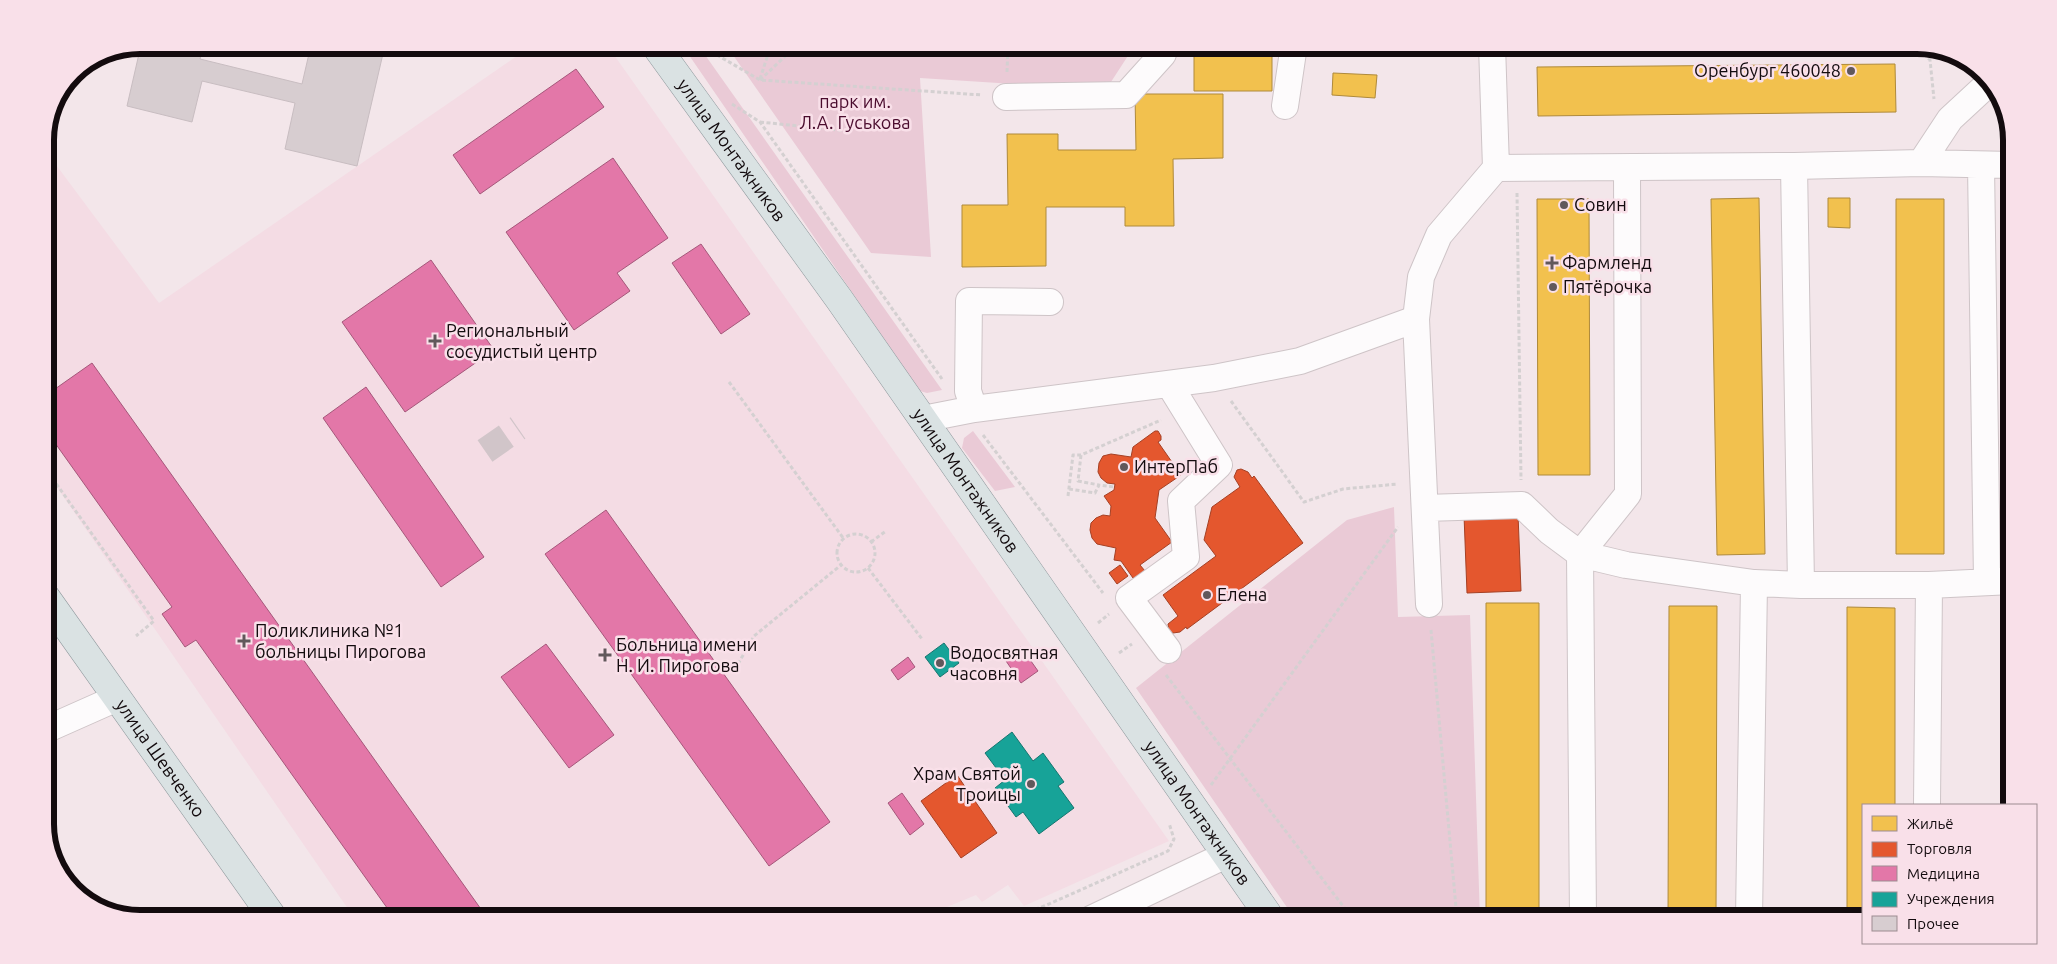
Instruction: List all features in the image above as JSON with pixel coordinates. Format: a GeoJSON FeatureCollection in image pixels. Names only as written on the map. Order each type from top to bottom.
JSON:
{"type":"FeatureCollection","features":[{"type":"Feature","properties":{"kind":"main road","name":"улица Монтажников"},"geometry":{"type":"LineString","coordinates":[[662,54],[839,299],[1265,910]]}},
{"type":"Feature","properties":{"kind":"main road","name":"улица Шевченко"},"geometry":{"type":"LineString","coordinates":[[54,609],[268,910]]}},
{"type":"Feature","properties":{"kind":"lane"},"geometry":{"type":"LineString","coordinates":[[1006,97],[1126,94],[1163,54]]}},
{"type":"Feature","properties":{"kind":"lane"},"geometry":{"type":"LineString","coordinates":[[1286,106],[1293,54]]}},
{"type":"Feature","properties":{"kind":"lane"},"geometry":{"type":"LineString","coordinates":[[1493,54],[1506,168]]}},
{"type":"Feature","properties":{"kind":"lane"},"geometry":{"type":"LineString","coordinates":[[1921,163],[1950,118],[1985,87]]}},
{"type":"Feature","properties":{"kind":"lane"},"geometry":{"type":"LineString","coordinates":[[1429,604],[1416,319],[1421,277],[1439,235],[1506,168],[1921,163],[2003,165]]}},
{"type":"Feature","properties":{"kind":"lane"},"geometry":{"type":"LineString","coordinates":[[1425,508],[1522,505],[1549,531],[1580,554],[1626,565],[1754,583],[1801,585],[1929,584],[2000,581],[1981,165]]}},
{"type":"Feature","properties":{"kind":"lane"},"geometry":{"type":"LineString","coordinates":[[1794,166],[1801,585]]}},
{"type":"Feature","properties":{"kind":"lane"},"geometry":{"type":"LineString","coordinates":[[1583,910],[1580,554],[1628,494],[1627,168]]}},
{"type":"Feature","properties":{"kind":"lane"},"geometry":{"type":"LineString","coordinates":[[969,410],[970,301],[1050,302]]}},
{"type":"Feature","properties":{"kind":"lane"},"geometry":{"type":"LineString","coordinates":[[923,419],[969,410],[1214,378],[1300,361],[1416,319]]}},
{"type":"Feature","properties":{"kind":"lane"},"geometry":{"type":"LineString","coordinates":[[1164,659],[1129,598],[1186,557],[1181,501],[1219,465],[1169,384]]}},
{"type":"Feature","properties":{"kind":"lane"},"geometry":{"type":"LineString","coordinates":[[1749,910],[1754,583]]}},
{"type":"Feature","properties":{"kind":"lane"},"geometry":{"type":"LineString","coordinates":[[1927,804],[1929,584]]}},
{"type":"Feature","properties":{"kind":"lane"},"geometry":{"type":"LineString","coordinates":[[54,726],[117,698]]}},
{"type":"Feature","properties":{"kind":"lane"},"geometry":{"type":"LineString","coordinates":[[1126,910],[1226,854]]}},
{"type":"Feature","properties":{"kind":"path"},"geometry":{"type":"LineString","coordinates":[[715,54],[760,80],[1006,97]]}},
{"type":"Feature","properties":{"kind":"path"},"geometry":{"type":"LineString","coordinates":[[760,80],[767,54]]}},
{"type":"Feature","properties":{"kind":"path"},"geometry":{"type":"LineString","coordinates":[[760,80],[787,54]]}},
{"type":"Feature","properties":{"kind":"path"},"geometry":{"type":"LineString","coordinates":[[1924,54],[1930,60],[1935,103]]}},
{"type":"Feature","properties":{"kind":"path"},"geometry":{"type":"LineString","coordinates":[[728,101],[760,122],[1104,593]]}},
{"type":"Feature","properties":{"kind":"path"},"geometry":{"type":"LineString","coordinates":[[760,122],[847,131]]}},
{"type":"Feature","properties":{"kind":"path"},"geometry":{"type":"LineString","coordinates":[[1506,168],[1522,505]]}},
{"type":"Feature","properties":{"kind":"path"},"geometry":{"type":"LineString","coordinates":[[1214,378],[1304,502],[1343,489],[1424,482]]}},
{"type":"Feature","properties":{"kind":"path"},"geometry":{"type":"LineString","coordinates":[[729,382],[844,539]]}},
{"type":"Feature","properties":{"kind":"path"},"geometry":{"type":"LineString","coordinates":[[1068,496],[1073,455],[1081,455],[1185,410]]}},
{"type":"Feature","properties":{"kind":"path"},"geometry":{"type":"LineString","coordinates":[[1081,455],[1078,481],[1114,487]]}},
{"type":"Feature","properties":{"kind":"path"},"geometry":{"type":"LineString","coordinates":[[54,481],[154,621],[136,636]]}},
{"type":"Feature","properties":{"kind":"path"},"geometry":{"type":"LineString","coordinates":[[1069,489],[1095,494],[1099,485]]}},
{"type":"Feature","properties":{"kind":"path"},"geometry":{"type":"LineString","coordinates":[[1032,910],[1168,851],[1174,839],[1168,821],[1205,794],[1404,520],[1425,508]]}},
{"type":"Feature","properties":{"kind":"path"},"geometry":{"type":"LineString","coordinates":[[871,542],[886,531]]}},
{"type":"Feature","properties":{"kind":"path"},"geometry":{"type":"LineString","coordinates":[[858,535],[865,537],[871,542],[875,556],[868,568],[859,572],[849,571],[841,565],[837,556],[838,546],[844,539],[858,535]]}},
{"type":"Feature","properties":{"kind":"path"},"geometry":{"type":"LineString","coordinates":[[738,664],[754,636],[841,565]]}},
{"type":"Feature","properties":{"kind":"path"},"geometry":{"type":"LineString","coordinates":[[868,568],[922,639]]}},
{"type":"Feature","properties":{"kind":"path"},"geometry":{"type":"LineString","coordinates":[[1429,604],[1456,910]]}},
{"type":"Feature","properties":{"kind":"path"},"geometry":{"type":"LineString","coordinates":[[1097,623],[1116,609]]}},
{"type":"Feature","properties":{"kind":"path"},"geometry":{"type":"LineString","coordinates":[[1119,653],[1139,639]]}},
{"type":"Feature","properties":{"kind":"path"},"geometry":{"type":"LineString","coordinates":[[1164,659],[1230,759],[1346,910]]}},
{"type":"Feature","properties":{"kind":"shaded area","name":"Больница имени Н. И. Пирогова"},"geometry":{"type":"Polygon","coordinates":[[[520,54],[613,54],[1169,841],[1024,906],[1008,885],[982,902],[976,895],[940,910],[349,910],[54,483],[54,162],[159,303],[520,54]]]}},
{"type":"Feature","properties":{"kind":"green space"},"geometry":{"type":"Polygon","coordinates":[[[688,54],[704,54],[942,390],[927,393],[920,391],[688,54]]]}},
{"type":"Feature","properties":{"kind":"green space","name":"парк им. Л.А. Гуськова"},"geometry":{"type":"Polygon","coordinates":[[[732,54],[1129,54],[1109,85],[1028,85],[920,78],[931,257],[871,253],[732,54]]]}},
{"type":"Feature","properties":{"kind":"green space"},"geometry":{"type":"Polygon","coordinates":[[[973,431],[1015,487],[995,491],[962,448],[964,438],[973,431]]]}},
{"type":"Feature","properties":{"kind":"green space"},"geometry":{"type":"Polygon","coordinates":[[[1394,507],[1398,617],[1470,615],[1480,910],[1289,910],[1136,688],[1347,520],[1394,507]]]}},
{"type":"Feature","properties":{"kind":"building: Жильё"},"geometry":{"type":"Polygon","coordinates":[[[1194,54],[1272,54],[1272,91],[1194,91],[1194,54]]]}},
{"type":"Feature","properties":{"kind":"building: Жильё"},"geometry":{"type":"Polygon","coordinates":[[[1895,64],[1896,112],[1538,116],[1537,67],[1895,64]]]}},
{"type":"Feature","properties":{"kind":"building: Жильё"},"geometry":{"type":"Polygon","coordinates":[[[1333,73],[1377,75],[1375,98],[1332,95],[1333,73]]]}},
{"type":"Feature","properties":{"kind":"building: Жильё"},"geometry":{"type":"Polygon","coordinates":[[[1135,94],[1223,94],[1223,158],[1173,159],[1174,226],[1125,226],[1125,207],[1046,207],[1046,266],[962,267],[962,205],[1008,205],[1007,134],[1058,134],[1058,150],[1136,150],[1135,94]]]}},
{"type":"Feature","properties":{"kind":"building: Жильё"},"geometry":{"type":"Polygon","coordinates":[[[1759,198],[1765,554],[1717,555],[1711,199],[1759,198]]]}},
{"type":"Feature","properties":{"kind":"building: Жильё"},"geometry":{"type":"Polygon","coordinates":[[[1828,198],[1850,198],[1850,228],[1828,227],[1828,198]]]}},
{"type":"Feature","properties":{"kind":"building: Жильё"},"geometry":{"type":"Polygon","coordinates":[[[1537,199],[1589,199],[1590,475],[1538,475],[1537,199]]]}},
{"type":"Feature","properties":{"kind":"building: Жильё"},"geometry":{"type":"Polygon","coordinates":[[[1896,199],[1944,199],[1944,554],[1896,554],[1896,199]]]}},
{"type":"Feature","properties":{"kind":"building: Жильё"},"geometry":{"type":"Polygon","coordinates":[[[1486,603],[1539,603],[1539,910],[1486,910],[1486,603]]]}},
{"type":"Feature","properties":{"kind":"building: Жильё"},"geometry":{"type":"Polygon","coordinates":[[[1669,606],[1717,606],[1716,910],[1668,910],[1669,606]]]}},
{"type":"Feature","properties":{"kind":"building: Жильё"},"geometry":{"type":"Polygon","coordinates":[[[1847,607],[1895,608],[1895,804],[1862,804],[1862,910],[1847,910],[1847,607]]]}},
{"type":"Feature","properties":{"kind":"building: Торговля"},"geometry":{"type":"Polygon","coordinates":[[[1155,431],[1158,431],[1161,436],[1161,440],[1158,442],[1181,475],[1159,490],[1155,518],[1172,542],[1140,565],[1145,571],[1140,579],[1133,578],[1121,561],[1114,560],[1116,548],[1097,544],[1092,538],[1090,530],[1091,523],[1096,518],[1103,515],[1110,516],[1111,506],[1104,496],[1114,490],[1115,484],[1107,483],[1098,472],[1099,463],[1103,456],[1111,454],[1131,457],[1133,447],[1155,431]]]}},
{"type":"Feature","properties":{"kind":"building: Торговля"},"geometry":{"type":"Polygon","coordinates":[[[1241,469],[1248,472],[1252,478],[1254,476],[1303,543],[1187,629],[1186,627],[1180,632],[1173,633],[1169,631],[1168,624],[1178,616],[1163,595],[1216,556],[1204,540],[1212,507],[1240,487],[1234,477],[1237,470],[1241,469]]]}},
{"type":"Feature","properties":{"kind":"building: Торговля"},"geometry":{"type":"Polygon","coordinates":[[[1518,514],[1521,591],[1467,593],[1464,515],[1518,514]]]}},
{"type":"Feature","properties":{"kind":"building: Торговля"},"geometry":{"type":"Polygon","coordinates":[[[1120,565],[1128,576],[1117,584],[1109,573],[1120,565]]]}},
{"type":"Feature","properties":{"kind":"building: Торговля"},"geometry":{"type":"Polygon","coordinates":[[[957,775],[997,833],[961,858],[921,801],[957,775]]]}},
{"type":"Feature","properties":{"kind":"building: Медицина"},"geometry":{"type":"Polygon","coordinates":[[[576,69],[604,107],[480,194],[453,155],[576,69]]]}},
{"type":"Feature","properties":{"kind":"building: Медицина"},"geometry":{"type":"Polygon","coordinates":[[[613,158],[668,238],[617,273],[630,291],[574,330],[506,232],[613,158]]]}},
{"type":"Feature","properties":{"kind":"building: Медицина"},"geometry":{"type":"Polygon","coordinates":[[[701,244],[750,314],[721,334],[672,263],[701,244]]]}},
{"type":"Feature","properties":{"kind":"building: Медицина"},"geometry":{"type":"Polygon","coordinates":[[[431,260],[494,350],[405,412],[342,322],[431,260]]]}},
{"type":"Feature","properties":{"kind":"building: Медицина","name":"Поликлиника №1 больницы Пирогова"},"geometry":{"type":"Polygon","coordinates":[[[92,363],[482,910],[389,910],[196,640],[185,647],[162,614],[172,607],[54,442],[54,390],[92,363]]]}},
{"type":"Feature","properties":{"kind":"building: Медицина"},"geometry":{"type":"Polygon","coordinates":[[[366,387],[484,557],[441,587],[323,418],[366,387]]]}},
{"type":"Feature","properties":{"kind":"building: Медицина"},"geometry":{"type":"Polygon","coordinates":[[[606,510],[830,822],[769,866],[545,554],[606,510]]]}},
{"type":"Feature","properties":{"kind":"building: Медицина"},"geometry":{"type":"Polygon","coordinates":[[[546,644],[614,735],[569,768],[501,677],[546,644]]]}},
{"type":"Feature","properties":{"kind":"building: Медицина"},"geometry":{"type":"Polygon","coordinates":[[[1021,647],[1038,671],[1021,683],[1004,658],[1021,647]]]}},
{"type":"Feature","properties":{"kind":"building: Медицина"},"geometry":{"type":"Polygon","coordinates":[[[908,657],[915,667],[898,680],[891,670],[908,657]]]}},
{"type":"Feature","properties":{"kind":"building: Медицина"},"geometry":{"type":"Polygon","coordinates":[[[902,793],[924,824],[910,835],[888,803],[902,793]]]}},
{"type":"Feature","properties":{"kind":"building: Учреждения","name":"Водосвятная часовня"},"geometry":{"type":"Polygon","coordinates":[[[944,643],[959,663],[940,677],[925,657],[944,643]]]}},
{"type":"Feature","properties":{"kind":"building: Учреждения","name":"Храм Святой Троицы"},"geometry":{"type":"Polygon","coordinates":[[[1012,732],[1033,761],[1043,753],[1064,782],[1058,786],[1074,808],[1039,834],[1023,812],[1016,817],[995,788],[1005,780],[985,753],[1012,732]]]}},
{"type":"Feature","properties":{"kind":"building: Прочее"},"geometry":{"type":"Polygon","coordinates":[[[139,54],[201,54],[200,59],[302,84],[309,54],[383,54],[357,166],[285,149],[295,103],[202,81],[192,122],[127,106],[139,54]]]}},
{"type":"Feature","properties":{"kind":"tunnel"},"geometry":{"type":"LineString","coordinates":[[485,451],[518,428]]}},
{"type":"Feature","properties":{"kind":"place","name":"Оренбург 460048"},"geometry":{"type":"Point","coordinates":[1851,71]}},
{"type":"Feature","properties":{"kind":"place","name":"Совин"},"geometry":{"type":"Point","coordinates":[1564,205]}},
{"type":"Feature","properties":{"kind":"place","name":"Фармленд"},"geometry":{"type":"Point","coordinates":[1552,263]}},
{"type":"Feature","properties":{"kind":"place","name":"Пятёрочка"},"geometry":{"type":"Point","coordinates":[1553,287]}},
{"type":"Feature","properties":{"kind":"place","name":"Региональный сосудистый центр"},"geometry":{"type":"Point","coordinates":[435,341]}},
{"type":"Feature","properties":{"kind":"place","name":"ИнтерПаб"},"geometry":{"type":"Point","coordinates":[1124,467]}},
{"type":"Feature","properties":{"kind":"place","name":"Елена"},"geometry":{"type":"Point","coordinates":[1207,595]}},
{"type":"Feature","properties":{"kind":"place","name":"Поликлиника №1 больницы Пирогова"},"geometry":{"type":"Point","coordinates":[244,641]}},
{"type":"Feature","properties":{"kind":"place","name":"Больница имени Н. И. Пирогова"},"geometry":{"type":"Point","coordinates":[605,655]}},
{"type":"Feature","properties":{"kind":"place","name":"Водосвятная часовня"},"geometry":{"type":"Point","coordinates":[940,663]}},
{"type":"Feature","properties":{"kind":"place","name":"Храм Святой Троицы"},"geometry":{"type":"Point","coordinates":[1031,784]}}]}
